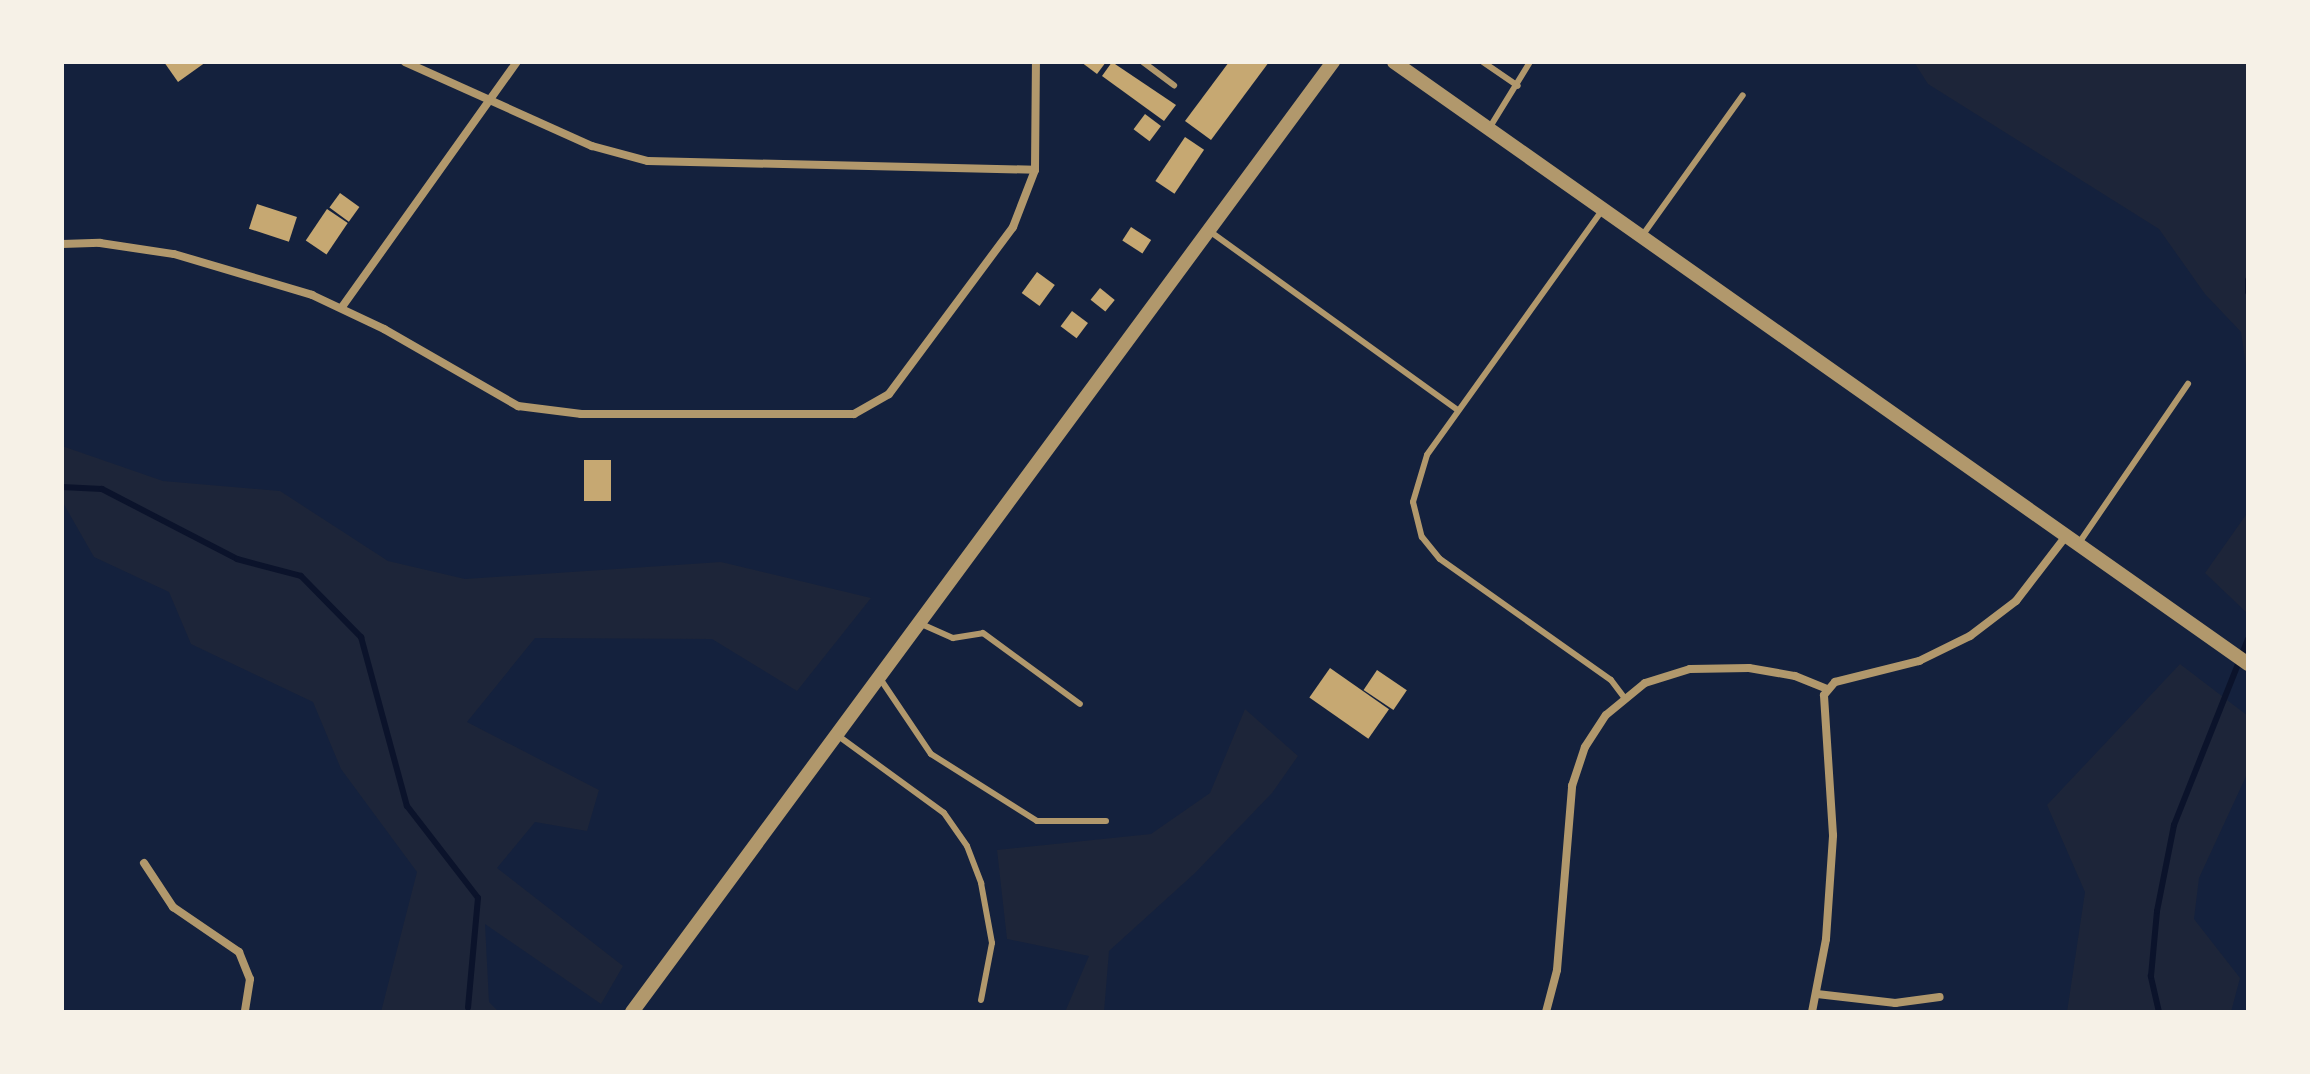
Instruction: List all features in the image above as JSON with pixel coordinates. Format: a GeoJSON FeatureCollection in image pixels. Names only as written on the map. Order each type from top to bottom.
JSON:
{"type":"FeatureCollection","features":[{"type":"Feature","properties":{"kind":"street"},"geometry":{"type":"LineString","coordinates":[[405,62],[592,146],[679,165],[1035,170]]}},
{"type":"Feature","properties":{"kind":"street"},"geometry":{"type":"LineString","coordinates":[[342,307],[517,62]]}},
{"type":"Feature","properties":{"kind":"street"},"geometry":{"type":"LineString","coordinates":[[62,244],[100,243],[174,254],[342,307],[493,394],[545,411],[827,417],[867,410],[904,377],[989,262],[1024,207],[1035,170],[1036,62]]}},
{"type":"Feature","properties":{"kind":"street"},"geometry":{"type":"LineString","coordinates":[[632,1012],[1333,62]]}},
{"type":"Feature","properties":{"kind":"street"},"geometry":{"type":"LineString","coordinates":[[1394,62],[2248,664]]}},
{"type":"Feature","properties":{"kind":"street"},"geometry":{"type":"LineString","coordinates":[[1812,1012],[1817,994],[1833,835],[1822,704],[1827,689],[1846,678],[1919,661],[1970,636],[2016,601],[2072,540]]}},
{"type":"Feature","properties":{"kind":"street"},"geometry":{"type":"LineString","coordinates":[[1546,1012],[1557,970],[1572,786],[1585,747],[1624,697],[1665,676],[1716,666],[1795,676],[1827,689]]}},
{"type":"Feature","properties":{"kind":"street"},"geometry":{"type":"LineString","coordinates":[[144,863],[173,907],[239,952],[250,979],[245,1012]]}},
{"type":"Feature","properties":{"kind":"street"},"geometry":{"type":"LineString","coordinates":[[1817,994],[1895,1003],[1940,997]]}},
{"type":"Feature","properties":{"kind":"lane"},"geometry":{"type":"LineString","coordinates":[[1143,62],[1174,85]]}},
{"type":"Feature","properties":{"kind":"lane"},"geometry":{"type":"LineString","coordinates":[[1483,62],[1518,86]]}},
{"type":"Feature","properties":{"kind":"lane"},"geometry":{"type":"LineString","coordinates":[[1488,128],[1518,86],[1530,62]]}},
{"type":"Feature","properties":{"kind":"lane"},"geometry":{"type":"LineString","coordinates":[[1642,236],[1743,95]]}},
{"type":"Feature","properties":{"kind":"lane"},"geometry":{"type":"LineString","coordinates":[[1603,209],[1427,455],[1414,487],[1414,513],[1422,537],[1440,559],[1611,680],[1624,697]]}},
{"type":"Feature","properties":{"kind":"lane"},"geometry":{"type":"LineString","coordinates":[[1208,230],[1458,410]]}},
{"type":"Feature","properties":{"kind":"lane"},"geometry":{"type":"LineString","coordinates":[[2072,540],[2188,384]]}},
{"type":"Feature","properties":{"kind":"lane"},"geometry":{"type":"LineString","coordinates":[[919,623],[953,638],[983,633],[1080,704]]}},
{"type":"Feature","properties":{"kind":"lane"},"geometry":{"type":"LineString","coordinates":[[879,677],[931,754],[1037,821],[1106,821]]}},
{"type":"Feature","properties":{"kind":"lane"},"geometry":{"type":"LineString","coordinates":[[837,735],[944,813],[967,846],[981,883],[992,943],[981,1000]]}},
{"type":"Feature","properties":{"kind":"shaded area"},"geometry":{"type":"Polygon","coordinates":[[[1914,62],[2248,62],[2248,380],[2241,332],[2205,294],[2159,229],[1928,84],[1914,62]]]}},
{"type":"Feature","properties":{"kind":"shaded area"},"geometry":{"type":"Polygon","coordinates":[[[62,446],[163,481],[280,491],[388,561],[465,579],[721,562],[871,598],[797,691],[712,639],[535,638],[467,722],[599,790],[587,831],[535,822],[497,868],[623,966],[601,1004],[485,924],[489,1002],[499,1012],[381,1012],[417,872],[341,769],[313,702],[191,644],[169,592],[94,557],[62,501],[62,446]]]}},
{"type":"Feature","properties":{"kind":"shaded area"},"geometry":{"type":"Polygon","coordinates":[[[2248,512],[2248,614],[2205,573],[2248,512]]]}},
{"type":"Feature","properties":{"kind":"shaded area"},"geometry":{"type":"Polygon","coordinates":[[[2180,664],[2248,716],[2248,772],[2199,878],[2194,919],[2240,978],[2231,1012],[2067,1012],[2085,892],[2047,805],[2180,664]]]}},
{"type":"Feature","properties":{"kind":"shaded area"},"geometry":{"type":"Polygon","coordinates":[[[1245,709],[1298,756],[1272,793],[1195,873],[1109,951],[1104,1012],[1065,1012],[1089,956],[1007,939],[997,850],[1151,834],[1210,793],[1245,709]]]}},
{"type":"Feature","properties":{"kind":"building"},"geometry":{"type":"Polygon","coordinates":[[[164,62],[206,62],[178,82],[164,62]]]}},
{"type":"Feature","properties":{"kind":"building"},"geometry":{"type":"Polygon","coordinates":[[[1081,62],[1106,62],[1097,74],[1081,62]]]}},
{"type":"Feature","properties":{"kind":"building"},"geometry":{"type":"Polygon","coordinates":[[[1112,62],[1176,105],[1164,121],[1102,76],[1112,62]]]}},
{"type":"Feature","properties":{"kind":"building"},"geometry":{"type":"Polygon","coordinates":[[[1229,62],[1269,62],[1211,140],[1185,121],[1229,62]]]}},
{"type":"Feature","properties":{"kind":"building"},"geometry":{"type":"Polygon","coordinates":[[[1145,114],[1161,126],[1150,141],[1134,129],[1145,114]]]}},
{"type":"Feature","properties":{"kind":"building"},"geometry":{"type":"Polygon","coordinates":[[[1185,137],[1204,150],[1174,194],[1155,181],[1185,137]]]}},
{"type":"Feature","properties":{"kind":"building"},"geometry":{"type":"Polygon","coordinates":[[[340,193],[359,207],[349,222],[329,208],[340,193]]]}},
{"type":"Feature","properties":{"kind":"building"},"geometry":{"type":"Polygon","coordinates":[[[257,204],[297,217],[289,242],[249,229],[257,204]]]}},
{"type":"Feature","properties":{"kind":"building"},"geometry":{"type":"Polygon","coordinates":[[[327,209],[348,223],[326,254],[306,241],[327,209]]]}},
{"type":"Feature","properties":{"kind":"building"},"geometry":{"type":"Polygon","coordinates":[[[1131,227],[1151,240],[1142,253],[1122,240],[1131,227]]]}},
{"type":"Feature","properties":{"kind":"building"},"geometry":{"type":"Polygon","coordinates":[[[1037,272],[1055,285],[1040,306],[1022,293],[1037,272]]]}},
{"type":"Feature","properties":{"kind":"building"},"geometry":{"type":"Polygon","coordinates":[[[1100,288],[1115,300],[1105,312],[1091,300],[1100,288]]]}},
{"type":"Feature","properties":{"kind":"building"},"geometry":{"type":"Polygon","coordinates":[[[1072,311],[1088,323],[1077,338],[1061,326],[1072,311]]]}},
{"type":"Feature","properties":{"kind":"building"},"geometry":{"type":"Polygon","coordinates":[[[584,460],[611,460],[611,501],[584,501],[584,460]]]}},
{"type":"Feature","properties":{"kind":"building"},"geometry":{"type":"Polygon","coordinates":[[[1330,668],[1389,709],[1368,739],[1309,697],[1330,668]]]}},
{"type":"Feature","properties":{"kind":"building"},"geometry":{"type":"Polygon","coordinates":[[[1377,670],[1407,690],[1393,710],[1364,690],[1377,670]]]}},
{"type":"Feature","properties":{"kind":"waterway"},"geometry":{"type":"LineString","coordinates":[[2248,280],[2248,292]]}},
{"type":"Feature","properties":{"kind":"waterway"},"geometry":{"type":"LineString","coordinates":[[62,487],[102,489],[237,559],[301,576],[361,637],[407,806],[478,898],[468,1008]]}},
{"type":"Feature","properties":{"kind":"waterway"},"geometry":{"type":"LineString","coordinates":[[2159,1012],[2151,976],[2157,911],[2174,825],[2248,639]]}}]}
